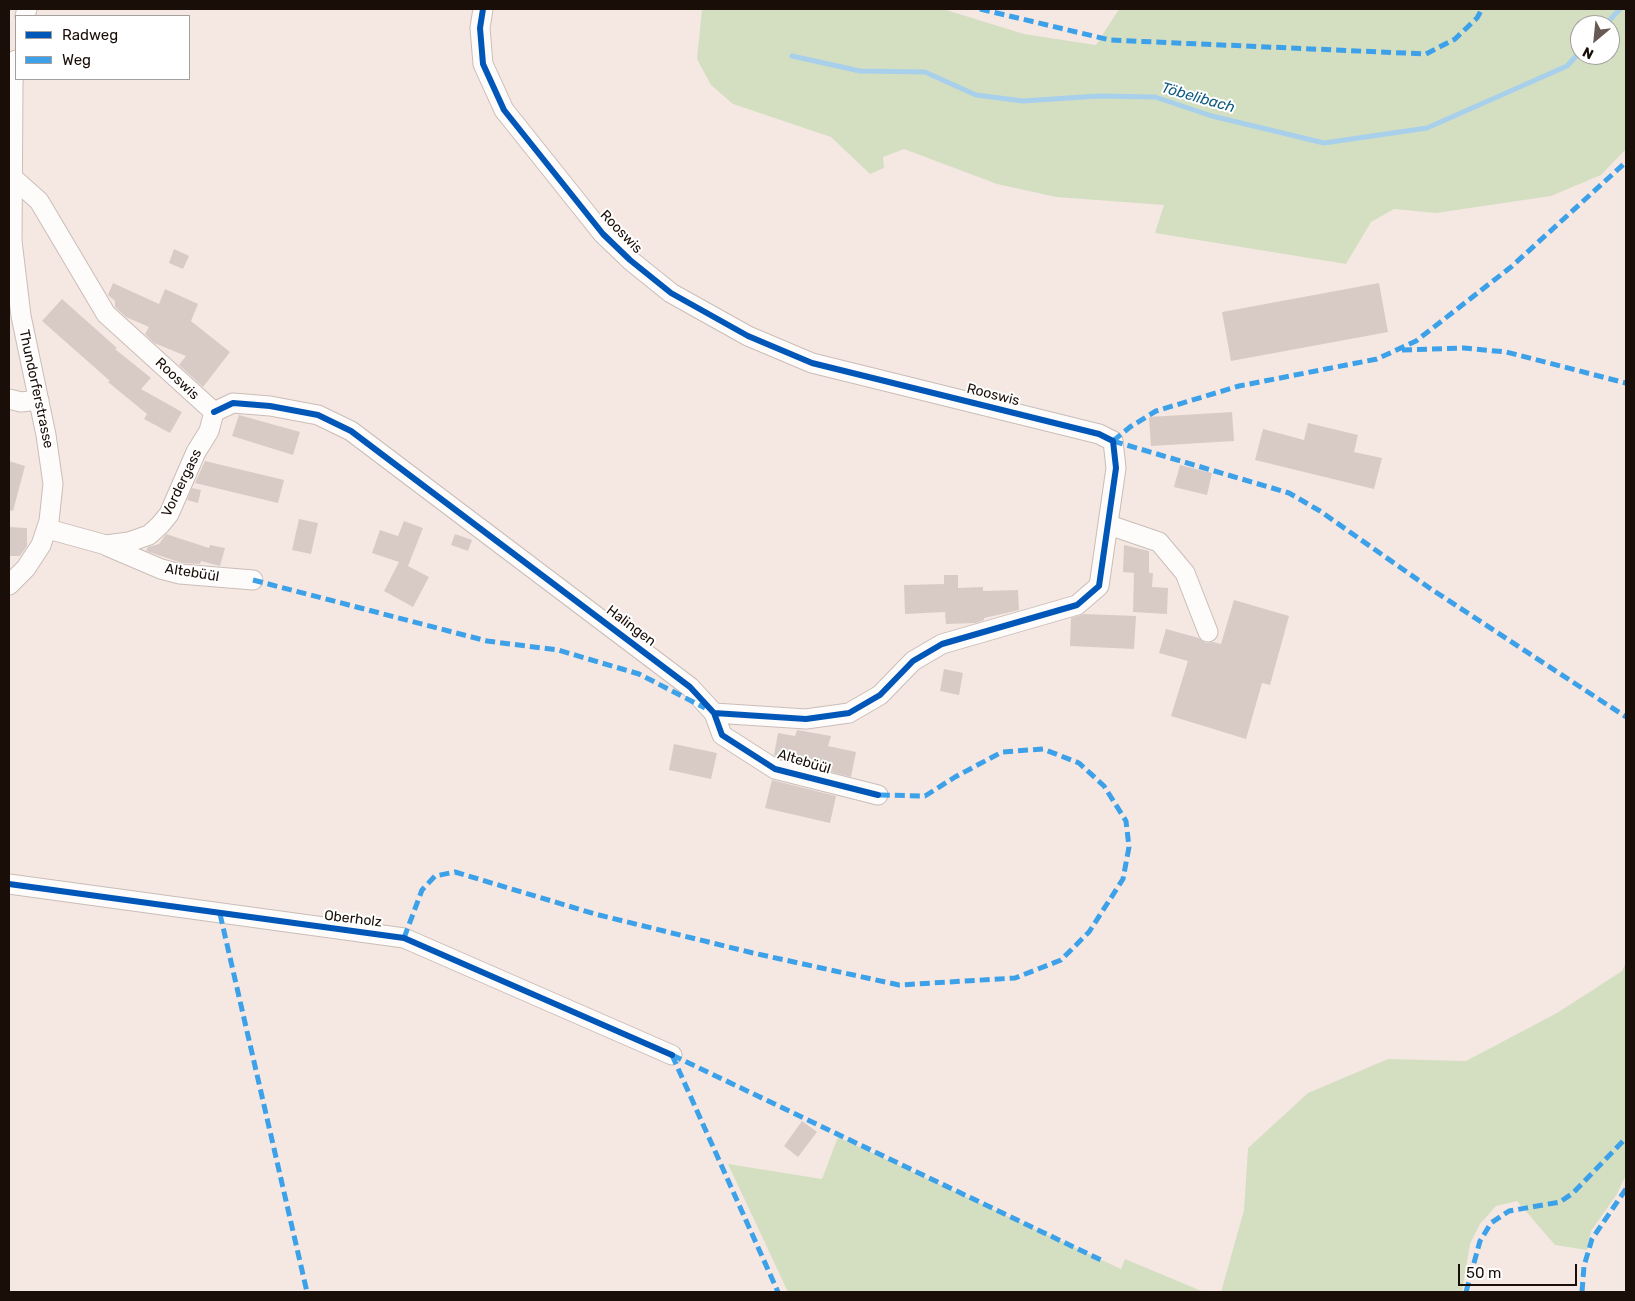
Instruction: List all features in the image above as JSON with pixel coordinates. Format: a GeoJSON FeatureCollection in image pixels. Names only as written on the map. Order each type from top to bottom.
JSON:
{"type":"FeatureCollection","features":[{"type":"Feature","properties":{"kind":"street","name":"Rooswis"},"geometry":{"type":"LineString","coordinates":[[483,9],[480,28],[483,64],[504,110],[603,234],[630,260],[671,293],[748,336],[812,363],[1099,434],[1113,442],[1116,468],[1099,586],[1077,605],[942,644],[913,661],[880,695],[849,713],[806,719],[714,713]]}},
{"type":"Feature","properties":{"kind":"street","name":"Thundorferstrasse"},"geometry":{"type":"LineString","coordinates":[[9,585],[26,568],[48,530],[53,484],[51,462],[21,316],[14,260],[11,176],[15,71]]}},
{"type":"Feature","properties":{"kind":"street","name":"Rooswis"},"geometry":{"type":"LineString","coordinates":[[11,176],[39,202],[106,314],[214,412]]}},
{"type":"Feature","properties":{"kind":"street"},"geometry":{"type":"LineString","coordinates":[[9,399],[21,402],[39,400]]}},
{"type":"Feature","properties":{"kind":"street","name":"Halingen"},"geometry":{"type":"LineString","coordinates":[[214,412],[233,404],[270,406],[318,415],[351,432],[690,687],[714,713]]}},
{"type":"Feature","properties":{"kind":"street","name":"Vordergass"},"geometry":{"type":"LineString","coordinates":[[48,530],[106,545],[129,542],[149,535],[160,526],[169,514],[196,452],[209,431],[214,412]]}},
{"type":"Feature","properties":{"kind":"street"},"geometry":{"type":"LineString","coordinates":[[1109,525],[1159,542],[1185,574],[1208,632]]}},
{"type":"Feature","properties":{"kind":"street","name":"Altebüül"},"geometry":{"type":"LineString","coordinates":[[106,545],[161,569],[180,574],[253,580]]}},
{"type":"Feature","properties":{"kind":"street","name":"Altebüül"},"geometry":{"type":"LineString","coordinates":[[714,713],[722,735],[775,769],[878,795]]}},
{"type":"Feature","properties":{"kind":"street","name":"Oberholz"},"geometry":{"type":"LineString","coordinates":[[9,884],[404,938],[672,1055]]}},
{"type":"Feature","properties":{"kind":"green space"},"geometry":{"type":"Polygon","coordinates":[[[702,9],[943,9],[1024,34],[1096,45],[1119,9],[1626,9],[1626,149],[1601,175],[1551,196],[1436,213],[1394,209],[1371,222],[1346,264],[1155,233],[1164,205],[1056,197],[997,184],[904,149],[883,157],[884,168],[870,174],[831,137],[733,104],[711,85],[697,59],[702,9]]]}},
{"type":"Feature","properties":{"kind":"green space"},"geometry":{"type":"Polygon","coordinates":[[[1626,962],[1626,1175],[1617,1194],[1591,1231],[1587,1250],[1555,1245],[1517,1201],[1496,1206],[1480,1224],[1470,1244],[1462,1292],[1221,1292],[1244,1210],[1248,1148],[1308,1093],[1388,1059],[1466,1061],[1557,1013],[1622,971],[1626,962]]]}},
{"type":"Feature","properties":{"kind":"green space"},"geometry":{"type":"Polygon","coordinates":[[[838,1137],[1121,1269],[1125,1259],[1204,1292],[788,1292],[728,1164],[822,1179],[838,1137]]]}},
{"type":"Feature","properties":{"kind":"building"},"geometry":{"type":"Polygon","coordinates":[[[174,249],[189,256],[183,269],[169,263],[174,249]]]}},
{"type":"Feature","properties":{"kind":"building"},"geometry":{"type":"Polygon","coordinates":[[[113,283],[159,304],[165,289],[198,304],[191,321],[230,352],[203,387],[179,365],[186,356],[154,343],[145,334],[149,327],[126,317],[115,307],[115,301],[108,295],[113,283]]]}},
{"type":"Feature","properties":{"kind":"building"},"geometry":{"type":"Polygon","coordinates":[[[1379,283],[1388,332],[1231,361],[1222,312],[1379,283]]]}},
{"type":"Feature","properties":{"kind":"building"},"geometry":{"type":"Polygon","coordinates":[[[62,299],[117,348],[115,349],[151,378],[141,389],[182,412],[170,433],[144,419],[147,414],[108,382],[110,381],[42,321],[62,299]]]}},
{"type":"Feature","properties":{"kind":"building"},"geometry":{"type":"Polygon","coordinates":[[[1232,412],[1234,441],[1151,446],[1149,417],[1232,412]]]}},
{"type":"Feature","properties":{"kind":"building"},"geometry":{"type":"Polygon","coordinates":[[[239,415],[300,432],[293,455],[232,436],[239,415]]]}},
{"type":"Feature","properties":{"kind":"building"},"geometry":{"type":"Polygon","coordinates":[[[1308,423],[1358,435],[1354,452],[1382,458],[1374,489],[1255,460],[1263,429],[1304,440],[1308,423]]]}},
{"type":"Feature","properties":{"kind":"building"},"geometry":{"type":"Polygon","coordinates":[[[9,461],[25,466],[13,511],[9,510],[9,461]]]}},
{"type":"Feature","properties":{"kind":"building"},"geometry":{"type":"Polygon","coordinates":[[[205,461],[284,480],[278,503],[195,483],[205,461]]]}},
{"type":"Feature","properties":{"kind":"building"},"geometry":{"type":"Polygon","coordinates":[[[1180,465],[1212,473],[1207,495],[1174,487],[1180,465]]]}},
{"type":"Feature","properties":{"kind":"building"},"geometry":{"type":"Polygon","coordinates":[[[192,488],[201,490],[198,503],[187,500],[192,488]]]}},
{"type":"Feature","properties":{"kind":"building"},"geometry":{"type":"Polygon","coordinates":[[[299,519],[318,523],[311,554],[292,550],[299,519]]]}},
{"type":"Feature","properties":{"kind":"building"},"geometry":{"type":"Polygon","coordinates":[[[404,521],[423,528],[408,566],[404,564],[429,577],[413,607],[384,591],[399,562],[372,553],[380,530],[398,536],[404,521]]]}},
{"type":"Feature","properties":{"kind":"building"},"geometry":{"type":"Polygon","coordinates":[[[9,527],[27,528],[27,546],[20,556],[9,556],[9,527]]]}},
{"type":"Feature","properties":{"kind":"building"},"geometry":{"type":"Polygon","coordinates":[[[166,534],[209,548],[210,545],[225,548],[220,566],[201,561],[200,564],[182,563],[146,551],[148,547],[159,544],[166,534]]]}},
{"type":"Feature","properties":{"kind":"building"},"geometry":{"type":"Polygon","coordinates":[[[455,534],[472,540],[468,551],[451,545],[455,534]]]}},
{"type":"Feature","properties":{"kind":"building"},"geometry":{"type":"Polygon","coordinates":[[[1124,545],[1149,551],[1149,573],[1153,573],[1152,587],[1168,588],[1167,614],[1133,612],[1134,573],[1123,572],[1124,545]]]}},
{"type":"Feature","properties":{"kind":"building"},"geometry":{"type":"Polygon","coordinates":[[[944,575],[958,575],[958,588],[983,587],[983,591],[1018,590],[1019,610],[984,618],[984,620],[976,623],[946,624],[945,612],[905,614],[904,585],[944,584],[944,575]]]}},
{"type":"Feature","properties":{"kind":"building"},"geometry":{"type":"Polygon","coordinates":[[[1234,600],[1289,616],[1270,685],[1262,683],[1246,739],[1171,716],[1188,661],[1159,653],[1166,629],[1199,638],[1206,643],[1221,644],[1234,600]]]}},
{"type":"Feature","properties":{"kind":"building"},"geometry":{"type":"Polygon","coordinates":[[[1084,614],[1136,616],[1134,649],[1070,646],[1071,618],[1084,614]]]}},
{"type":"Feature","properties":{"kind":"building"},"geometry":{"type":"Polygon","coordinates":[[[944,669],[963,673],[959,695],[940,691],[944,669]]]}},
{"type":"Feature","properties":{"kind":"building"},"geometry":{"type":"Polygon","coordinates":[[[797,730],[831,736],[828,746],[856,752],[851,777],[780,759],[774,755],[778,733],[795,736],[797,730]]]}},
{"type":"Feature","properties":{"kind":"building"},"geometry":{"type":"Polygon","coordinates":[[[674,744],[717,753],[711,779],[669,770],[674,744]]]}},
{"type":"Feature","properties":{"kind":"building"},"geometry":{"type":"Polygon","coordinates":[[[772,780],[836,796],[830,823],[765,808],[772,780]]]}},
{"type":"Feature","properties":{"kind":"building"},"geometry":{"type":"Polygon","coordinates":[[[802,1121],[817,1132],[798,1157],[784,1146],[802,1121]]]}},
{"type":"Feature","properties":{"kind":"waterway","name":"Töbelibach"},"geometry":{"type":"LineString","coordinates":[[1614,15],[1620,9]]}},
{"type":"Feature","properties":{"kind":"waterway","name":"Töbelibach"},"geometry":{"type":"LineString","coordinates":[[792,56],[860,71],[925,72],[976,95],[1023,101],[1099,96],[1155,97],[1212,116],[1324,143],[1427,128],[1567,66],[1570,63]]}},
{"type":"Feature","properties":{"kind":"marked path"},"geometry":{"type":"LineString","coordinates":[[980,9],[1110,40],[1426,54],[1455,39],[1477,18],[1482,9]]}},
{"type":"Feature","properties":{"kind":"marked path"},"geometry":{"type":"LineString","coordinates":[[1113,441],[1130,427],[1156,411],[1239,386],[1377,359],[1416,341],[1511,267],[1626,162]]}},
{"type":"Feature","properties":{"kind":"marked path"},"geometry":{"type":"LineString","coordinates":[[1402,350],[1464,348],[1506,352],[1626,383]]}},
{"type":"Feature","properties":{"kind":"marked path"},"geometry":{"type":"LineString","coordinates":[[1113,441],[1289,493],[1320,511],[1431,589],[1626,717]]}},
{"type":"Feature","properties":{"kind":"marked path"},"geometry":{"type":"LineString","coordinates":[[253,580],[487,641],[558,650],[639,674],[705,708]]}},
{"type":"Feature","properties":{"kind":"marked path"},"geometry":{"type":"LineString","coordinates":[[404,938],[422,890],[435,876],[455,872],[595,914],[753,953],[899,985],[1015,978],[1061,960],[1089,932],[1123,879],[1129,847],[1126,821],[1104,786],[1079,763],[1043,749],[1002,752],[955,777],[925,796],[878,795]]}},
{"type":"Feature","properties":{"kind":"marked path"},"geometry":{"type":"LineString","coordinates":[[220,914],[307,1292]]}},
{"type":"Feature","properties":{"kind":"marked path"},"geometry":{"type":"LineString","coordinates":[[672,1055],[1103,1261]]}},
{"type":"Feature","properties":{"kind":"marked path"},"geometry":{"type":"LineString","coordinates":[[672,1055],[778,1292]]}},
{"type":"Feature","properties":{"kind":"marked path"},"geometry":{"type":"LineString","coordinates":[[1466,1292],[1480,1241],[1491,1223],[1509,1211],[1560,1202],[1573,1193],[1626,1138]]}},
{"type":"Feature","properties":{"kind":"marked path"},"geometry":{"type":"LineString","coordinates":[[1582,1292],[1584,1266],[1592,1239],[1626,1189]]}},
{"type":"Feature","properties":{"kind":"cycle path"},"geometry":{"type":"LineString","coordinates":[[483,9],[480,28],[483,64],[504,110],[603,234],[630,260],[671,293],[748,336],[812,363],[1099,434],[1113,441],[1116,468],[1099,586],[1077,605],[942,644],[913,661],[880,695],[849,713],[806,719],[714,713]]}},
{"type":"Feature","properties":{"kind":"cycle path"},"geometry":{"type":"LineString","coordinates":[[214,412],[233,403],[270,406],[318,415],[351,431],[690,687],[714,713],[722,735],[775,769],[878,795]]}},
{"type":"Feature","properties":{"kind":"cycle path"},"geometry":{"type":"LineString","coordinates":[[9,884],[404,938],[672,1055]]}}]}
